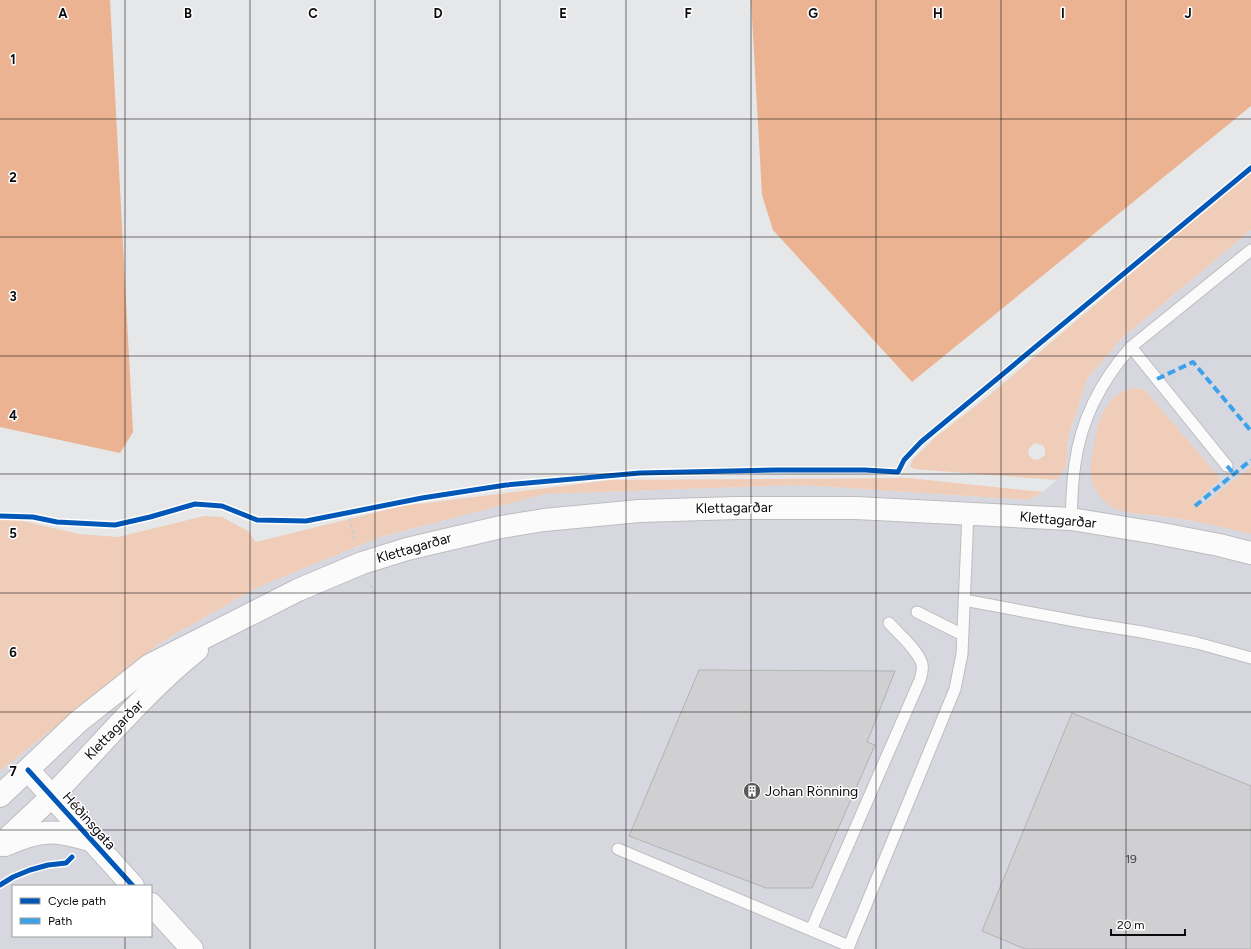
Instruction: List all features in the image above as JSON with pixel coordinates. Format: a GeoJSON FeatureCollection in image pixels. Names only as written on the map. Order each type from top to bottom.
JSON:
{"type":"FeatureCollection","features":[{"type":"Feature","properties":{"kind":"main road","name":"Klettagarðar"},"geometry":{"type":"LineString","coordinates":[[0,796],[79,721],[150,665],[298,590],[362,563],[406,548],[501,527],[544,520],[639,511],[737,508],[856,508],[1071,519],[1157,533],[1251,553]]}},
{"type":"Feature","properties":{"kind":"main road","name":"Klettagarðar"},"geometry":{"type":"LineString","coordinates":[[0,846],[51,797],[114,728],[183,661],[233,622]]}},
{"type":"Feature","properties":{"kind":"main road","name":"Héðinsgata"},"geometry":{"type":"LineString","coordinates":[[28,770],[132,885]]}},
{"type":"Feature","properties":{"kind":"main road"},"geometry":{"type":"LineString","coordinates":[[0,846],[28,836],[44,833],[60,833],[90,840]]}},
{"type":"Feature","properties":{"kind":"main road"},"geometry":{"type":"LineString","coordinates":[[152,905],[192,949]]}},
{"type":"Feature","properties":{"kind":"lane"},"geometry":{"type":"LineString","coordinates":[[1071,519],[1075,465],[1085,422],[1093,402],[1116,364],[1131,347],[1251,250]]}},
{"type":"Feature","properties":{"kind":"lane"},"geometry":{"type":"LineString","coordinates":[[1131,347],[1227,466]]}},
{"type":"Feature","properties":{"kind":"lane"},"geometry":{"type":"LineString","coordinates":[[618,849],[849,946],[955,689],[962,654],[968,513]]}},
{"type":"Feature","properties":{"kind":"lane"},"geometry":{"type":"LineString","coordinates":[[964,600],[1197,643],[1251,658]]}},
{"type":"Feature","properties":{"kind":"lane"},"geometry":{"type":"LineString","coordinates":[[917,612],[963,635]]}},
{"type":"Feature","properties":{"kind":"lane"},"geometry":{"type":"LineString","coordinates":[[811,930],[917,687],[922,672],[922,664],[919,657],[889,623]]}},
{"type":"Feature","properties":{"kind":"path"},"geometry":{"type":"LineString","coordinates":[[348,513],[356,547]]}},
{"type":"Feature","properties":{"kind":"shaded area"},"geometry":{"type":"Polygon","coordinates":[[[0,0],[110,0],[133,432],[120,453],[0,427],[0,0]]]}},
{"type":"Feature","properties":{"kind":"shaded area"},"geometry":{"type":"Polygon","coordinates":[[[751,0],[1251,0],[1251,106],[912,382],[773,230],[762,195],[751,0]]]}},
{"type":"Feature","properties":{"kind":"shaded area"},"geometry":{"type":"Polygon","coordinates":[[[1251,171],[1251,230],[1122,338],[1087,379],[1068,438],[1066,467],[1057,480],[914,469],[910,466],[913,459],[937,436],[992,393],[1251,171]],[[1035,443],[1029,448],[1028,454],[1032,459],[1038,460],[1045,455],[1043,445],[1035,443]]]}},
{"type":"Feature","properties":{"kind":"shaded area"},"geometry":{"type":"Polygon","coordinates":[[[1251,230],[1251,467],[1204,504],[1193,503],[1221,479],[1144,389],[1134,388],[1122,391],[1105,409],[1099,422],[1130,513],[1216,525],[1251,534],[1251,949],[0,949],[0,771],[160,643],[256,588],[380,537],[545,494],[800,485],[1028,500],[1043,492],[1057,480],[1066,467],[1068,438],[1087,379],[1122,338],[1251,230]]]}},
{"type":"Feature","properties":{"kind":"shaded area"},"geometry":{"type":"Polygon","coordinates":[[[1134,388],[1144,389],[1221,479],[1194,503],[1204,504],[1251,467],[1251,534],[1188,520],[1122,511],[1109,505],[1101,498],[1092,482],[1091,475],[1092,454],[1097,428],[1108,404],[1112,399],[1123,391],[1134,388]]]}},
{"type":"Feature","properties":{"kind":"shaded area"},"geometry":{"type":"Polygon","coordinates":[[[909,478],[1043,492],[1028,500],[800,485],[545,494],[380,537],[256,588],[160,643],[0,771],[0,517],[2,516],[79,534],[118,537],[204,516],[222,517],[248,531],[256,542],[402,506],[611,480],[909,478]]]}},
{"type":"Feature","properties":{"kind":"building","name":"Johan Rönning"},"geometry":{"type":"Polygon","coordinates":[[[699,670],[895,671],[867,742],[875,745],[812,888],[766,888],[629,836],[699,670]]]}},
{"type":"Feature","properties":{"kind":"building"},"geometry":{"type":"Polygon","coordinates":[[[1072,713],[1251,786],[1251,949],[1025,949],[982,931],[1072,713]]]}},
{"type":"Feature","properties":{"kind":"marked path"},"geometry":{"type":"LineString","coordinates":[[1157,379],[1193,362],[1251,431]]}},
{"type":"Feature","properties":{"kind":"marked path"},"geometry":{"type":"LineString","coordinates":[[1195,506],[1251,460]]}},
{"type":"Feature","properties":{"kind":"marked path"},"geometry":{"type":"LineString","coordinates":[[1227,466],[1234,474]]}},
{"type":"Feature","properties":{"kind":"cycle path"},"geometry":{"type":"LineString","coordinates":[[0,516],[33,517],[57,522],[115,525],[195,504],[222,506],[257,520],[306,521],[422,498],[506,485],[640,473],[776,470],[865,470],[898,472],[904,460],[921,442],[1251,168]]}},
{"type":"Feature","properties":{"kind":"cycle path"},"geometry":{"type":"LineString","coordinates":[[28,770],[132,885]]}},
{"type":"Feature","properties":{"kind":"cycle path"},"geometry":{"type":"LineString","coordinates":[[0,885],[13,877],[30,870],[48,865],[66,863],[72,857]]}},
{"type":"Feature","properties":{"kind":"place","name":"Johan Rönning"},"geometry":{"type":"Point","coordinates":[752,791]}}]}
